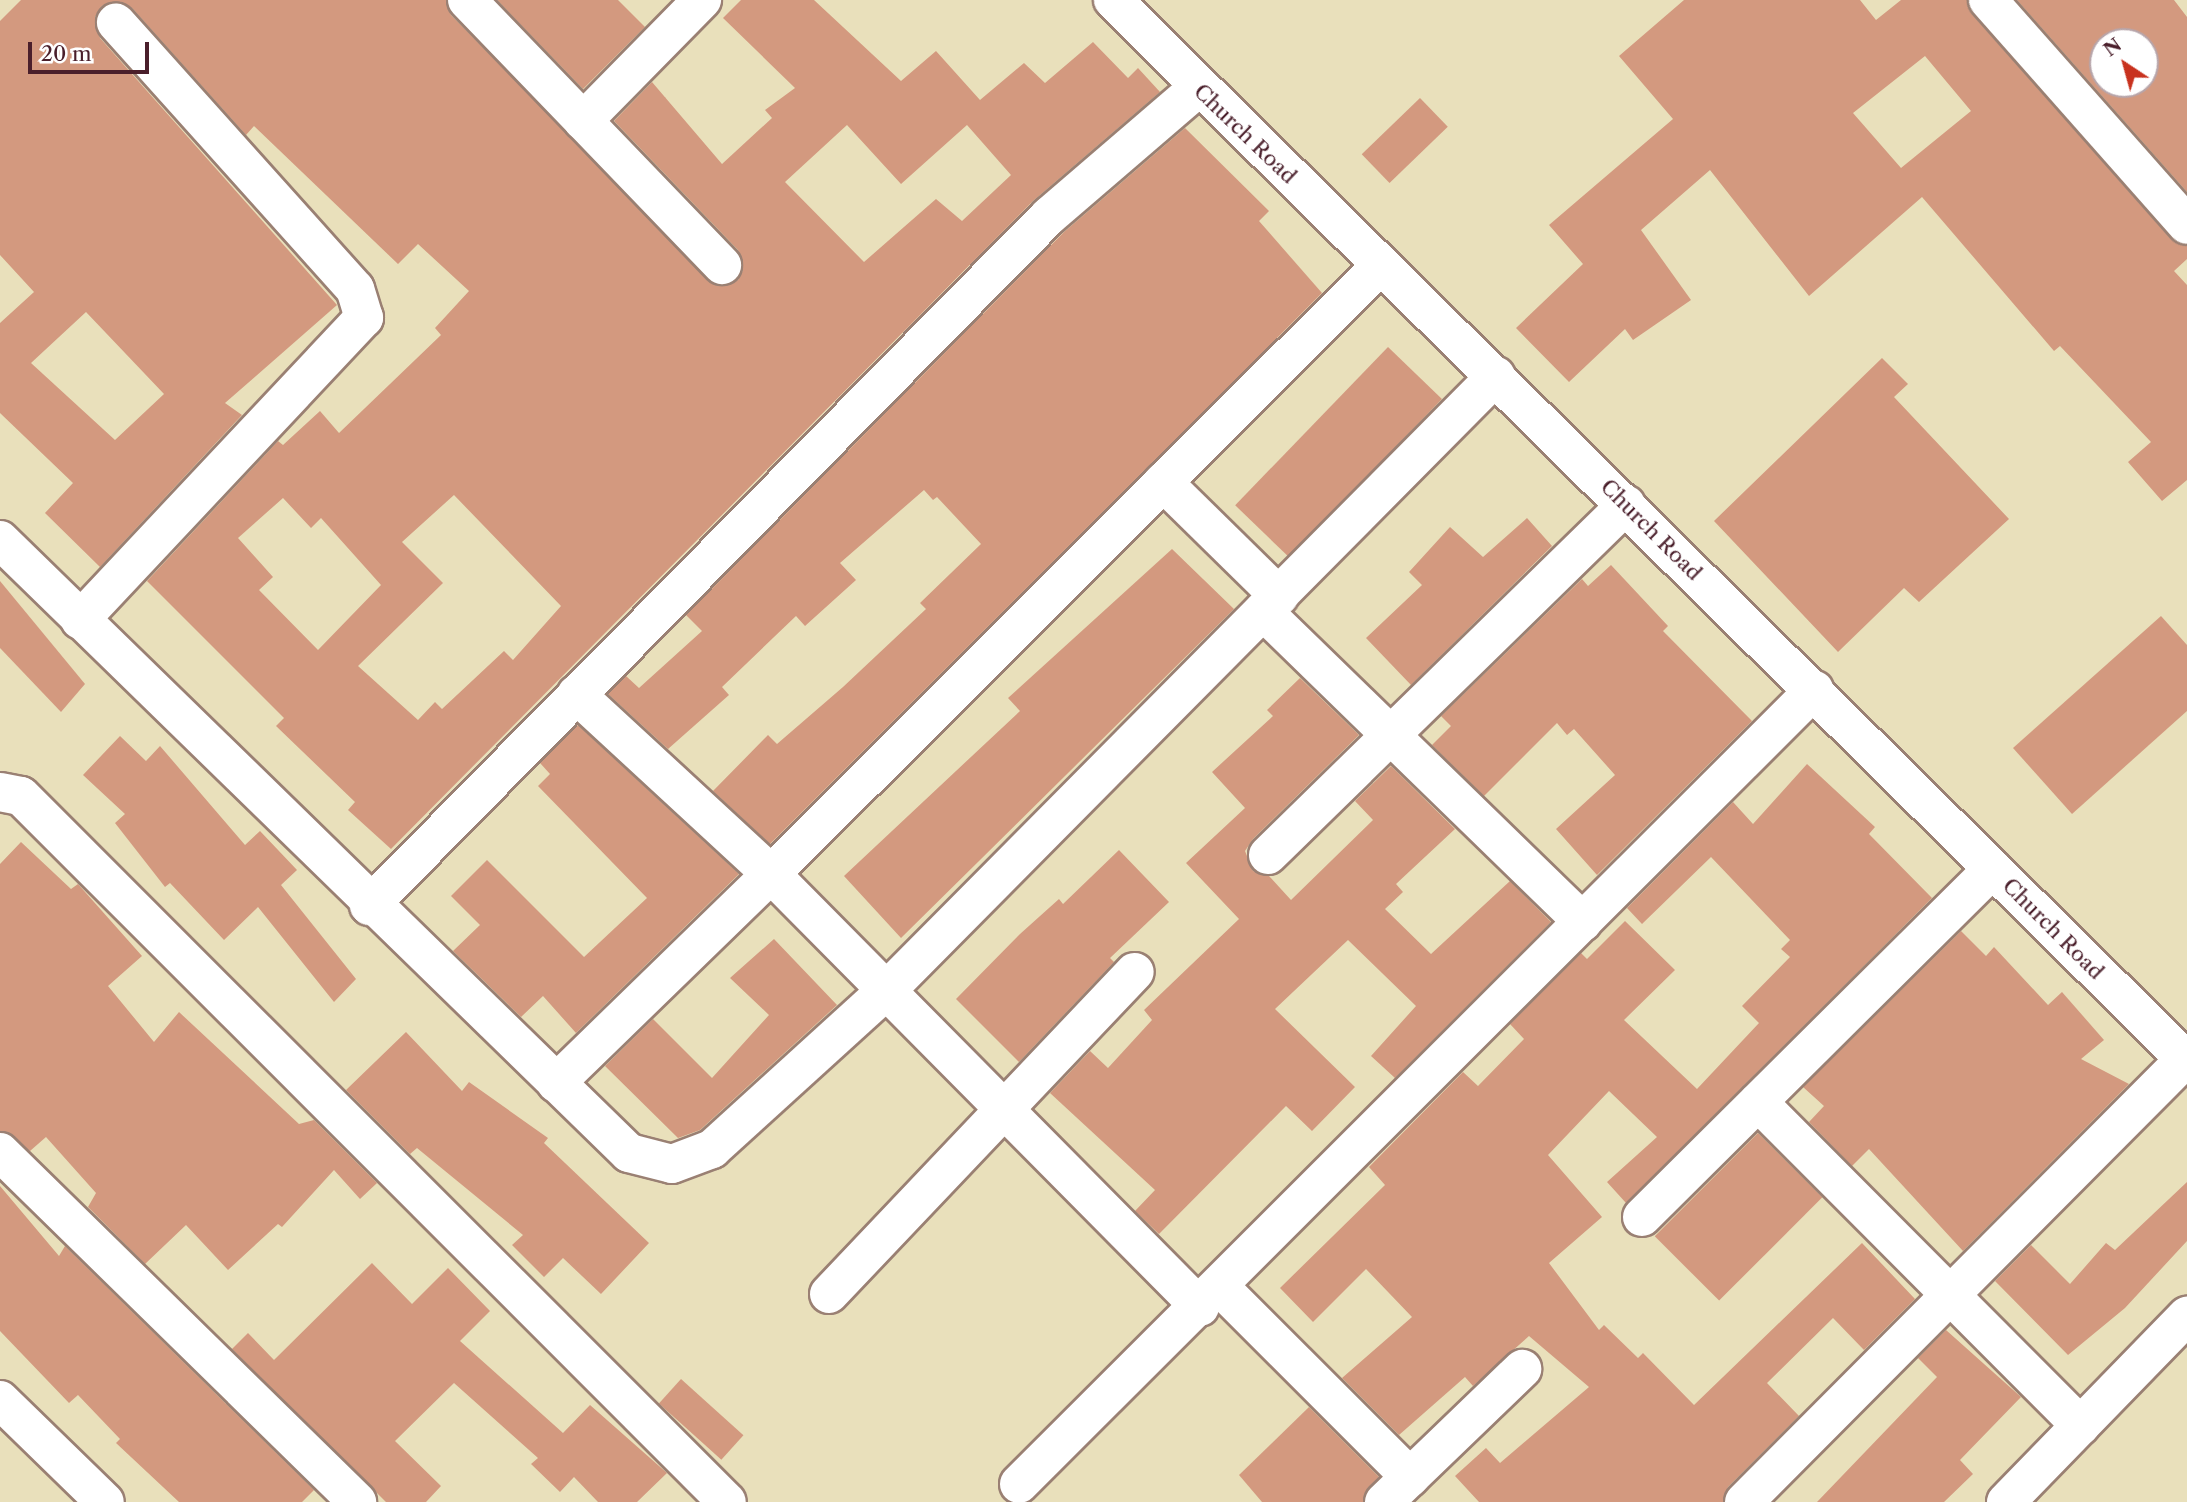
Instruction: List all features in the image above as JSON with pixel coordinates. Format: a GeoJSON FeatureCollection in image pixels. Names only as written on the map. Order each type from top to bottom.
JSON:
{"type":"FeatureCollection","features":[{"type":"Feature","properties":{"kind":"street"},"geometry":{"type":"LineString","coordinates":[[467,0],[722,265]]}},
{"type":"Feature","properties":{"kind":"street"},"geometry":{"type":"LineString","coordinates":[[583,121],[702,0]]}},
{"type":"Feature","properties":{"kind":"street","name":"Church Road"},"geometry":{"type":"LineString","coordinates":[[1113,0],[1198,88],[1496,376],[2186,1060]]}},
{"type":"Feature","properties":{"kind":"street"},"geometry":{"type":"LineString","coordinates":[[1988,0],[2187,225]]}},
{"type":"Feature","properties":{"kind":"street"},"geometry":{"type":"LineString","coordinates":[[80,620],[364,317],[355,289],[116,23]]}},
{"type":"Feature","properties":{"kind":"street"},"geometry":{"type":"LineString","coordinates":[[369,906],[1049,216],[1198,88]]}},
{"type":"Feature","properties":{"kind":"street"},"geometry":{"type":"LineString","coordinates":[[556,1083],[771,874],[1380,266]]}},
{"type":"Feature","properties":{"kind":"street"},"geometry":{"type":"LineString","coordinates":[[0,540],[369,906],[629,1153],[672,1164],[712,1149],[889,988],[1496,376]]}},
{"type":"Feature","properties":{"kind":"street"},"geometry":{"type":"LineString","coordinates":[[1163,482],[1390,734],[1583,922]]}},
{"type":"Feature","properties":{"kind":"street"},"geometry":{"type":"LineString","coordinates":[[1268,855],[1626,505]]}},
{"type":"Feature","properties":{"kind":"street"},"geometry":{"type":"LineString","coordinates":[[1019,1484],[1210,1297],[1814,690]]}},
{"type":"Feature","properties":{"kind":"street"},"geometry":{"type":"LineString","coordinates":[[576,694],[771,874],[889,988],[1006,1108],[1210,1297],[1393,1495],[1522,1369]]}},
{"type":"Feature","properties":{"kind":"street"},"geometry":{"type":"LineString","coordinates":[[0,792],[21,796],[727,1502]]}},
{"type":"Feature","properties":{"kind":"street"},"geometry":{"type":"LineString","coordinates":[[1643,1217],[1992,869]]}},
{"type":"Feature","properties":{"kind":"street"},"geometry":{"type":"LineString","coordinates":[[828,1294],[1135,972]]}},
{"type":"Feature","properties":{"kind":"street"},"geometry":{"type":"LineString","coordinates":[[1744,1502],[2186,1060]]}},
{"type":"Feature","properties":{"kind":"street"},"geometry":{"type":"LineString","coordinates":[[1758,1102],[2081,1426]]}},
{"type":"Feature","properties":{"kind":"street"},"geometry":{"type":"LineString","coordinates":[[0,1153],[198,1339],[357,1502]]}},
{"type":"Feature","properties":{"kind":"street"},"geometry":{"type":"LineString","coordinates":[[2006,1502],[2187,1316]]}},
{"type":"Feature","properties":{"kind":"street"},"geometry":{"type":"LineString","coordinates":[[7,1418],[105,1502]]}},
{"type":"Feature","properties":{"kind":"building"},"geometry":{"type":"Polygon","coordinates":[[[21,0],[446,0],[451,15],[717,286],[738,280],[743,270],[738,250],[614,121],[652,82],[722,164],[772,118],[765,110],[795,88],[723,18],[741,0],[814,0],[901,81],[936,51],[980,100],[1024,63],[1045,83],[1093,42],[1128,78],[1138,68],[1160,92],[1033,201],[391,849],[348,810],[355,802],[276,726],[284,718],[147,581],[278,441],[283,445],[320,411],[339,433],[441,335],[435,328],[469,291],[418,244],[398,264],[254,126],[246,135],[132,8],[112,2],[102,6],[95,17],[100,38],[337,305],[225,403],[242,415],[100,567],[45,513],[73,483],[0,413],[0,323],[34,292],[0,255],[0,21],[21,0]],[[847,125],[785,182],[864,262],[936,199],[962,221],[1011,175],[967,125],[901,184],[847,125]],[[86,312],[31,363],[115,440],[164,394],[86,312]],[[454,495],[402,542],[443,583],[358,666],[418,720],[435,702],[442,709],[504,651],[513,660],[561,606],[454,495]],[[283,498],[238,538],[273,577],[259,590],[318,650],[381,585],[321,518],[311,528],[283,498]]]}},
{"type":"Feature","properties":{"kind":"building"},"geometry":{"type":"Polygon","coordinates":[[[497,0],[618,0],[645,27],[583,89],[497,0]]]}},
{"type":"Feature","properties":{"kind":"building"},"geometry":{"type":"Polygon","coordinates":[[[1684,0],[1860,0],[1876,20],[1901,0],[1967,0],[1972,14],[2171,239],[2187,246],[2187,259],[2174,271],[2187,285],[2187,480],[2162,501],[2128,462],[2151,442],[2060,346],[2054,351],[1922,197],[1809,296],[1710,170],[1641,230],[1691,300],[1633,340],[1625,329],[1569,382],[1516,328],[1583,264],[1549,225],[1673,119],[1619,56],[1684,0]],[[1925,56],[1853,113],[1901,168],[1971,111],[1925,56]]]}},
{"type":"Feature","properties":{"kind":"building"},"geometry":{"type":"Polygon","coordinates":[[[2017,0],[2174,0],[2187,17],[2187,192],[2104,98],[2159,98],[2159,28],[2089,28],[2089,81],[2017,0]]]}},
{"type":"Feature","properties":{"kind":"building"},"geometry":{"type":"Polygon","coordinates":[[[1420,98],[1448,127],[1390,183],[1362,154],[1420,98]]]}},
{"type":"Feature","properties":{"kind":"building"},"geometry":{"type":"Polygon","coordinates":[[[1185,128],[1269,211],[1259,221],[1322,293],[770,844],[713,791],[768,735],[777,744],[843,687],[926,609],[920,603],[981,544],[937,497],[933,500],[924,490],[840,563],[856,580],[805,626],[796,616],[722,687],[729,695],[668,749],[608,694],[626,676],[639,688],[702,631],[686,615],[1064,232],[1185,128]]]}},
{"type":"Feature","properties":{"kind":"building"},"geometry":{"type":"Polygon","coordinates":[[[1388,347],[1442,399],[1289,557],[1235,505],[1388,347]]]}},
{"type":"Feature","properties":{"kind":"building"},"geometry":{"type":"Polygon","coordinates":[[[1882,358],[1908,384],[1894,397],[2009,519],[1919,602],[1904,588],[1838,652],[1714,521],[1882,358]]]}},
{"type":"Feature","properties":{"kind":"building"},"geometry":{"type":"Polygon","coordinates":[[[1527,518],[1552,546],[1411,685],[1366,638],[1422,585],[1409,572],[1450,527],[1483,557],[1527,518]]]}},
{"type":"Feature","properties":{"kind":"building"},"geometry":{"type":"Polygon","coordinates":[[[1172,549],[1234,609],[901,938],[844,876],[1020,711],[1008,698],[1172,549]]]}},
{"type":"Feature","properties":{"kind":"building"},"geometry":{"type":"Polygon","coordinates":[[[1611,565],[1668,626],[1663,631],[1752,721],[1597,875],[1556,829],[1615,775],[1574,729],[1567,735],[1557,723],[1484,796],[1432,745],[1451,726],[1441,716],[1582,579],[1588,586],[1611,565]]]}},
{"type":"Feature","properties":{"kind":"building"},"geometry":{"type":"Polygon","coordinates":[[[0,581],[85,684],[61,712],[0,648],[0,581]]]}},
{"type":"Feature","properties":{"kind":"building"},"geometry":{"type":"Polygon","coordinates":[[[2161,616],[2187,645],[2187,711],[2072,814],[2013,748],[2161,616]]]}},
{"type":"Feature","properties":{"kind":"building"},"geometry":{"type":"Polygon","coordinates":[[[1300,678],[1359,735],[1253,839],[1245,851],[1253,871],[1269,876],[1291,900],[1373,820],[1355,801],[1391,766],[1455,829],[1396,884],[1403,892],[1385,909],[1431,954],[1510,881],[1551,922],[1395,1078],[1371,1056],[1416,1006],[1348,940],[1275,1009],[1355,1087],[1312,1131],[1286,1106],[1159,1234],[1135,1211],[1155,1190],[1050,1093],[1090,1051],[1108,1068],[1152,1020],[1144,1010],[1239,919],[1186,863],[1245,808],[1212,772],[1273,716],[1267,710],[1300,678]]]}},
{"type":"Feature","properties":{"kind":"building"},"geometry":{"type":"Polygon","coordinates":[[[578,725],[739,874],[576,1033],[543,996],[521,1017],[453,951],[480,925],[451,896],[487,860],[584,957],[647,898],[538,786],[550,774],[540,763],[578,725]]]}},
{"type":"Feature","properties":{"kind":"building"},"geometry":{"type":"Polygon","coordinates":[[[120,736],[146,761],[160,746],[245,845],[260,831],[297,870],[281,885],[356,979],[334,1002],[258,907],[224,940],[170,883],[165,887],[115,823],[125,814],[83,775],[120,736]]]}},
{"type":"Feature","properties":{"kind":"building"},"geometry":{"type":"Polygon","coordinates":[[[1807,764],[1875,827],[1869,834],[1932,898],[1626,1203],[1607,1182],[1657,1137],[1609,1091],[1548,1155],[1602,1217],[1549,1263],[1599,1330],[1604,1325],[1638,1358],[1643,1353],[1694,1405],[1862,1243],[1915,1299],[1864,1350],[1833,1318],[1767,1383],[1799,1416],[1728,1487],[1723,1502],[1479,1502],[1455,1476],[1486,1448],[1500,1463],[1589,1387],[1529,1336],[1473,1386],[1465,1377],[1399,1435],[1342,1378],[1412,1317],[1366,1269],[1313,1322],[1280,1288],[1385,1185],[1369,1167],[1463,1072],[1478,1086],[1524,1039],[1510,1024],[1581,953],[1587,959],[1625,921],[1675,970],[1624,1020],[1697,1089],[1759,1023],[1742,1006],[1790,957],[1781,949],[1790,940],[1711,857],[1642,924],[1627,908],[1733,802],[1753,824],[1807,764]]]}},
{"type":"Feature","properties":{"kind":"building"},"geometry":{"type":"Polygon","coordinates":[[[21,842],[71,889],[78,884],[142,956],[108,986],[154,1042],[179,1012],[299,1124],[314,1120],[377,1183],[360,1199],[334,1170],[282,1227],[278,1224],[228,1270],[186,1225],[145,1264],[88,1207],[96,1193],[46,1137],[30,1151],[0,1131],[0,864],[21,842]]]}},
{"type":"Feature","properties":{"kind":"building"},"geometry":{"type":"Polygon","coordinates":[[[1119,850],[1169,902],[1110,958],[1114,962],[1019,1062],[956,999],[1020,934],[1059,899],[1063,904],[1119,850]]]}},
{"type":"Feature","properties":{"kind":"building"},"geometry":{"type":"Polygon","coordinates":[[[1961,931],[1986,956],[1994,947],[2048,1005],[2062,992],[2104,1040],[2081,1059],[2129,1084],[1963,1251],[1869,1149],[1852,1166],[1809,1122],[1824,1106],[1803,1087],[1961,931]]]}},
{"type":"Feature","properties":{"kind":"building"},"geometry":{"type":"Polygon","coordinates":[[[774,939],[837,1005],[700,1130],[678,1138],[605,1066],[653,1019],[712,1078],[769,1015],[730,978],[774,939]]]}},
{"type":"Feature","properties":{"kind":"building"},"geometry":{"type":"Polygon","coordinates":[[[406,1032],[462,1091],[469,1082],[548,1138],[544,1143],[649,1243],[601,1294],[563,1258],[544,1277],[512,1245],[523,1235],[417,1148],[410,1154],[346,1090],[406,1032]]]}},
{"type":"Feature","properties":{"kind":"building"},"geometry":{"type":"Polygon","coordinates":[[[1758,1133],[1822,1197],[1719,1301],[1655,1236],[1758,1133]]]}},
{"type":"Feature","properties":{"kind":"building"},"geometry":{"type":"Polygon","coordinates":[[[2187,1182],[2187,1241],[2125,1308],[2068,1355],[1995,1281],[2031,1245],[2070,1284],[2106,1243],[2115,1250],[2187,1182]]]}},
{"type":"Feature","properties":{"kind":"building"},"geometry":{"type":"Polygon","coordinates":[[[0,1186],[59,1256],[65,1246],[314,1490],[302,1502],[179,1502],[116,1443],[120,1439],[78,1395],[69,1403],[0,1331],[0,1186]]]}},
{"type":"Feature","properties":{"kind":"building"},"geometry":{"type":"Polygon","coordinates":[[[372,1263],[412,1304],[448,1268],[490,1311],[460,1341],[563,1433],[590,1405],[667,1473],[637,1502],[598,1502],[574,1477],[560,1492],[531,1464],[538,1458],[454,1383],[395,1441],[441,1486],[426,1502],[386,1502],[232,1349],[248,1333],[274,1360],[372,1263]]]}},
{"type":"Feature","properties":{"kind":"building"},"geometry":{"type":"Polygon","coordinates":[[[1946,1330],[2021,1397],[1960,1460],[1973,1474],[1944,1502],[1817,1502],[1937,1377],[1918,1358],[1946,1330]]]}},
{"type":"Feature","properties":{"kind":"building"},"geometry":{"type":"Polygon","coordinates":[[[681,1379],[743,1435],[721,1460],[659,1404],[681,1379]]]}},
{"type":"Feature","properties":{"kind":"building"},"geometry":{"type":"Polygon","coordinates":[[[1309,1407],[1379,1477],[1363,1502],[1262,1502],[1239,1475],[1309,1407]]]}}]}
